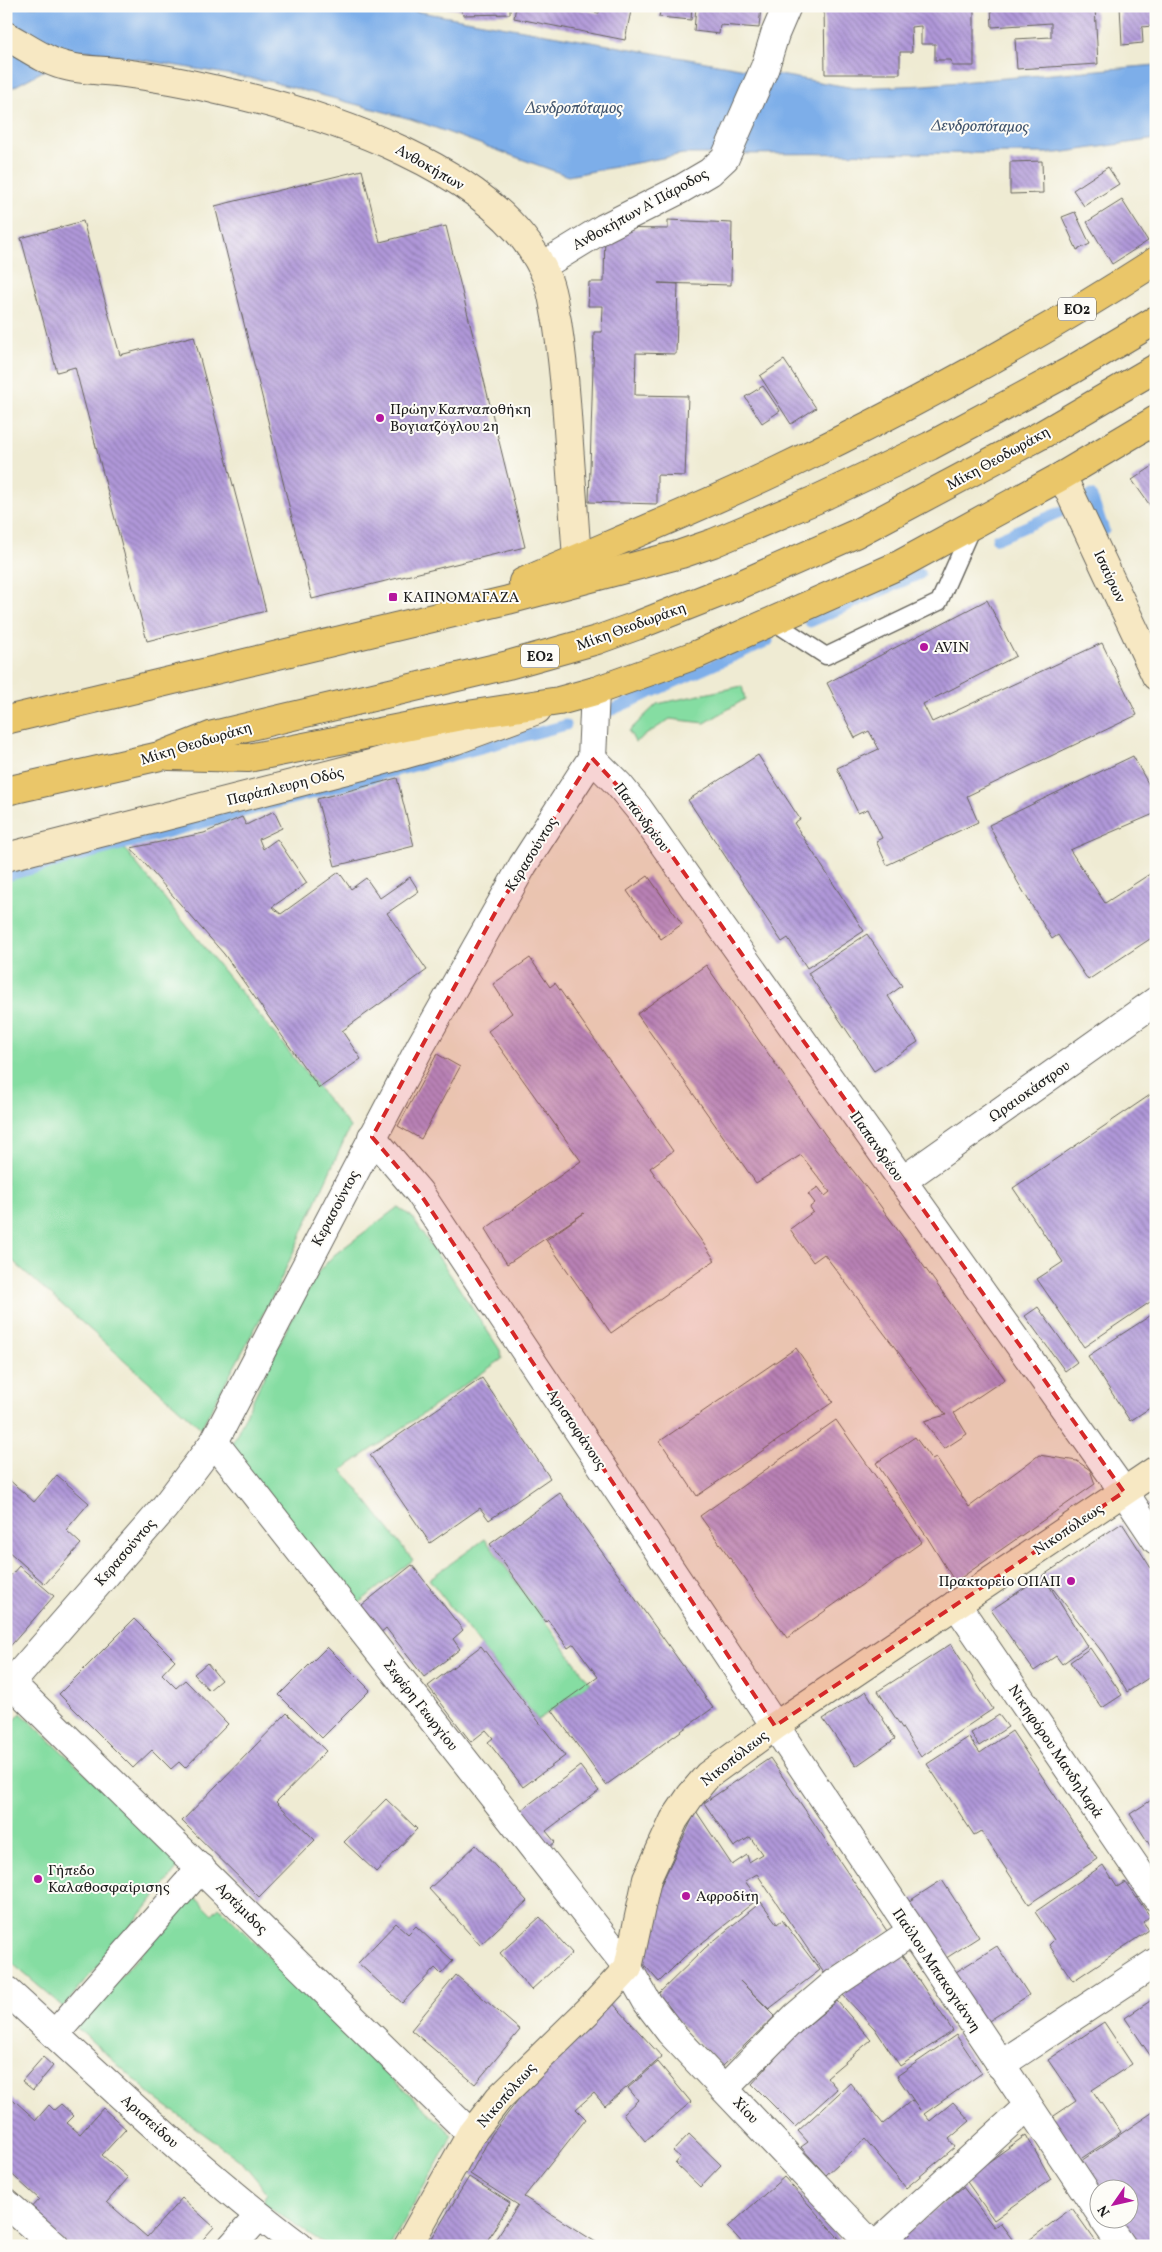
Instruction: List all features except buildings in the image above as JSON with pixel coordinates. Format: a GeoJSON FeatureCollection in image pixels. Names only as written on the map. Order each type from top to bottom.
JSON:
{"type":"FeatureCollection","features":[{"type":"Feature","properties":{"kind":"highway","name":"ΕΟ2"},"geometry":{"type":"LineString","coordinates":[[453,613],[778,470],[899,410],[1038,333],[1156,261]]}},
{"type":"Feature","properties":{"kind":"highway","name":"ΕΟ2"},"geometry":{"type":"LineString","coordinates":[[6,720],[453,613],[681,554],[748,529],[833,492],[930,446],[1070,371],[1156,320]]}},
{"type":"Feature","properties":{"kind":"highway","name":"Μίκη Θεοδωράκη"},"geometry":{"type":"LineString","coordinates":[[6,791],[160,756],[213,735],[552,653],[597,640],[793,563],[864,530],[1043,434],[1156,368]]}},
{"type":"Feature","properties":{"kind":"highway","name":"ΕΟ2"},"geometry":{"type":"LineString","coordinates":[[160,756],[212,759],[248,758],[461,716],[559,701],[595,691],[698,654],[899,566],[1062,476],[1156,420]]}},
{"type":"Feature","properties":{"kind":"street","name":"Ανθοκήπων Α' Πάροδος"},"geometry":{"type":"LineString","coordinates":[[542,266],[604,228],[710,172],[725,158],[765,67],[787,6]]}},
{"type":"Feature","properties":{"kind":"street","name":"Ανθοκήπων"},"geometry":{"type":"LineString","coordinates":[[6,36],[61,65],[132,74],[240,94],[308,113],[377,138],[423,160],[476,195],[500,214],[525,241],[542,266],[550,288],[563,356],[577,558]]}},
{"type":"Feature","properties":{"kind":"street","name":"Ισαύρων"},"geometry":{"type":"LineString","coordinates":[[1062,476],[1156,676]]}},
{"type":"Feature","properties":{"kind":"street"},"geometry":{"type":"LineString","coordinates":[[592,758],[595,691]]}},
{"type":"Feature","properties":{"kind":"street","name":"Παράπλευρη Οδός"},"geometry":{"type":"LineString","coordinates":[[6,856],[456,740],[559,701]]}},
{"type":"Feature","properties":{"kind":"street","name":"Κερασούντος"},"geometry":{"type":"LineString","coordinates":[[9,1686],[164,1508],[214,1442],[372,1137],[500,904],[550,821],[592,758]]}},
{"type":"Feature","properties":{"kind":"street","name":"Παπανδρέου"},"geometry":{"type":"LineString","coordinates":[[592,758],[619,784],[638,808],[1124,1492],[1156,1540]]}},
{"type":"Feature","properties":{"kind":"street","name":"Ωραιοκάστρου"},"geometry":{"type":"LineString","coordinates":[[902,1181],[1156,1001]]}},
{"type":"Feature","properties":{"kind":"street","name":"Αριστοφάνoυς"},"geometry":{"type":"LineString","coordinates":[[372,1137],[419,1192],[775,1726]]}},
{"type":"Feature","properties":{"kind":"street","name":"Σεφέρη Γεωργίου"},"geometry":{"type":"LineString","coordinates":[[214,1442],[628,1968]]}},
{"type":"Feature","properties":{"kind":"street","name":"Νικοπόλεως"},"geometry":{"type":"LineString","coordinates":[[408,2246],[471,2134],[499,2098],[590,2009],[628,1968],[647,1879],[677,1814],[690,1795],[708,1775],[775,1726],[1156,1470]]}},
{"type":"Feature","properties":{"kind":"street","name":"Νικηφόρου Μανδηλαρά"},"geometry":{"type":"LineString","coordinates":[[956,1604],[1156,1897]]}},
{"type":"Feature","properties":{"kind":"street","name":"Αρτέμιδος"},"geometry":{"type":"LineString","coordinates":[[9,1686],[201,1868],[471,2134]]}},
{"type":"Feature","properties":{"kind":"street","name":"Παύλου Μπακογιάννη"},"geometry":{"type":"LineString","coordinates":[[775,1726],[1027,2107],[1090,2198]]}},
{"type":"Feature","properties":{"kind":"street"},"geometry":{"type":"LineString","coordinates":[[55,2034],[201,1868]]}},
{"type":"Feature","properties":{"kind":"street"},"geometry":{"type":"LineString","coordinates":[[725,2088],[795,2017],[835,1984],[911,1932]]}},
{"type":"Feature","properties":{"kind":"street"},"geometry":{"type":"LineString","coordinates":[[1000,2065],[1156,1962]]}},
{"type":"Feature","properties":{"kind":"street","name":"Χίου"},"geometry":{"type":"LineString","coordinates":[[628,1968],[647,2002],[670,2032],[874,2246]]}},
{"type":"Feature","properties":{"kind":"street","name":"Αριστείδου"},"geometry":{"type":"LineString","coordinates":[[6,1990],[197,2164],[259,2216],[299,2246]]}},
{"type":"Feature","properties":{"kind":"street"},"geometry":{"type":"LineString","coordinates":[[874,2246],[1027,2107]]}},
{"type":"Feature","properties":{"kind":"street"},"geometry":{"type":"LineString","coordinates":[[6,2203],[54,2246]]}},
{"type":"Feature","properties":{"kind":"street"},"geometry":{"type":"LineString","coordinates":[[232,2246],[259,2216]]}},
{"type":"Feature","properties":{"kind":"street"},"geometry":{"type":"LineString","coordinates":[[1111,2230],[1122,2246]]}},
{"type":"Feature","properties":{"kind":"lane"},"geometry":{"type":"LineString","coordinates":[[774,622],[826,656],[939,602],[972,527]]}},
{"type":"Feature","properties":{"kind":"highlighted area"},"geometry":{"type":"Polygon","coordinates":[[[592,758],[638,808],[1124,1492],[775,1726],[419,1192],[372,1137],[500,904],[592,758]]]}},
{"type":"Feature","properties":{"kind":"green space"},"geometry":{"type":"Polygon","coordinates":[[[742,686],[745,699],[705,723],[670,719],[635,742],[629,731],[657,704],[742,686]]]}},
{"type":"Feature","properties":{"kind":"green space"},"geometry":{"type":"Polygon","coordinates":[[[123,847],[350,1127],[277,1288],[201,1428],[6,1255],[6,881],[123,847]]]}},
{"type":"Feature","properties":{"kind":"green space"},"geometry":{"type":"Polygon","coordinates":[[[398,1207],[412,1217],[500,1350],[502,1359],[342,1470],[413,1560],[355,1606],[231,1446],[287,1328],[319,1271],[334,1255],[398,1207]]]}},
{"type":"Feature","properties":{"kind":"green space"},"geometry":{"type":"Polygon","coordinates":[[[485,1539],[590,1683],[538,1720],[429,1579],[485,1539]]]}},
{"type":"Feature","properties":{"kind":"green space"},"geometry":{"type":"Polygon","coordinates":[[[21,1713],[181,1864],[63,2007],[6,1958],[6,1730],[21,1713]]]}},
{"type":"Feature","properties":{"kind":"green space"},"geometry":{"type":"Polygon","coordinates":[[[193,1895],[212,1914],[219,1907],[356,2044],[453,2135],[390,2246],[328,2246],[262,2203],[267,2192],[242,2162],[154,2097],[76,2027],[193,1895]]]}},
{"type":"Feature","properties":{"kind":"water","name":"Δενδροπόταμος"},"geometry":{"type":"Polygon","coordinates":[[[6,6],[386,6],[854,88],[925,85],[1156,65],[1156,139],[1058,153],[683,154],[568,176],[411,119],[268,81],[82,50],[6,91],[6,6]]]}},
{"type":"Feature","properties":{"kind":"waterway"},"geometry":{"type":"LineString","coordinates":[[997,539],[1081,503],[1091,495],[1104,530],[1090,538]]}},
{"type":"Feature","properties":{"kind":"waterway"},"geometry":{"type":"LineString","coordinates":[[810,622],[920,574]]}},
{"type":"Feature","properties":{"kind":"waterway"},"geometry":{"type":"LineString","coordinates":[[596,717],[768,641]]}},
{"type":"Feature","properties":{"kind":"waterway"},"geometry":{"type":"LineString","coordinates":[[6,876],[566,725]]}},
{"type":"Feature","properties":{"kind":"place","name":"Πρώην Καπναποθήκη Βογιατζόγλου 2η"},"geometry":{"type":"Point","coordinates":[380,418]}},
{"type":"Feature","properties":{"kind":"place","name":"ΚΑΠΝΟΜΑΓΑΖΑ"},"geometry":{"type":"Point","coordinates":[393,597]}},
{"type":"Feature","properties":{"kind":"place","name":"AVIN"},"geometry":{"type":"Point","coordinates":[924,647]}},
{"type":"Feature","properties":{"kind":"place","name":"Πρακτορείο ΟΠΑΠ"},"geometry":{"type":"Point","coordinates":[1071,1581]}},
{"type":"Feature","properties":{"kind":"place","name":"Γήπεδο Καλαθοσφαίρισης"},"geometry":{"type":"Point","coordinates":[38,1879]}},
{"type":"Feature","properties":{"kind":"place","name":"Αφροδίτη"},"geometry":{"type":"Point","coordinates":[686,1896]}}]}
